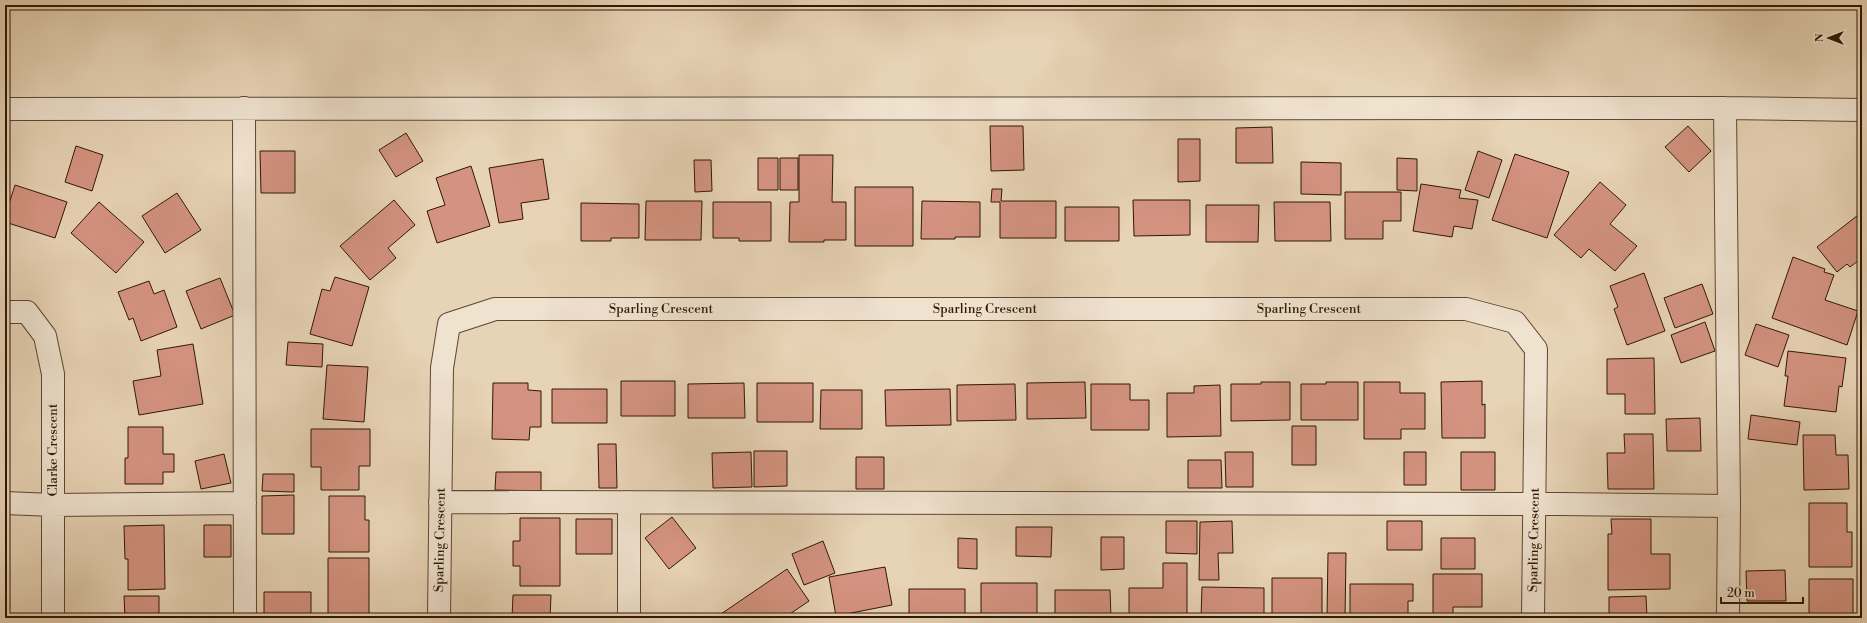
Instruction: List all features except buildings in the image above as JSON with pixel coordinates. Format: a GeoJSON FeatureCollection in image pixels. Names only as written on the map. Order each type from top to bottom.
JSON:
{"type":"FeatureCollection","features":[{"type":"Feature","properties":{"kind":"street"},"geometry":{"type":"LineString","coordinates":[[244,108],[245,618]]}},
{"type":"Feature","properties":{"kind":"street"},"geometry":{"type":"LineString","coordinates":[[1725,108],[1729,506],[1728,618]]}},
{"type":"Feature","properties":{"kind":"street"},"geometry":{"type":"LineString","coordinates":[[5,109],[1725,108],[1862,110]]}},
{"type":"Feature","properties":{"kind":"street","name":"Sparling Crescent"},"geometry":{"type":"LineString","coordinates":[[439,618],[442,368],[449,324],[495,309],[1466,309],[1515,322],[1536,349],[1533,618]]}},
{"type":"Feature","properties":{"kind":"street","name":"Clarke Crescent"},"geometry":{"type":"LineString","coordinates":[[5,312],[28,312],[45,336],[53,374],[53,618]]}},
{"type":"Feature","properties":{"kind":"street"},"geometry":{"type":"LineString","coordinates":[[440,502],[1535,504],[1729,506]]}},
{"type":"Feature","properties":{"kind":"street"},"geometry":{"type":"LineString","coordinates":[[629,502],[629,618]]}},
{"type":"Feature","properties":{"kind":"street"},"geometry":{"type":"LineString","coordinates":[[5,504],[245,503]]}}]}
